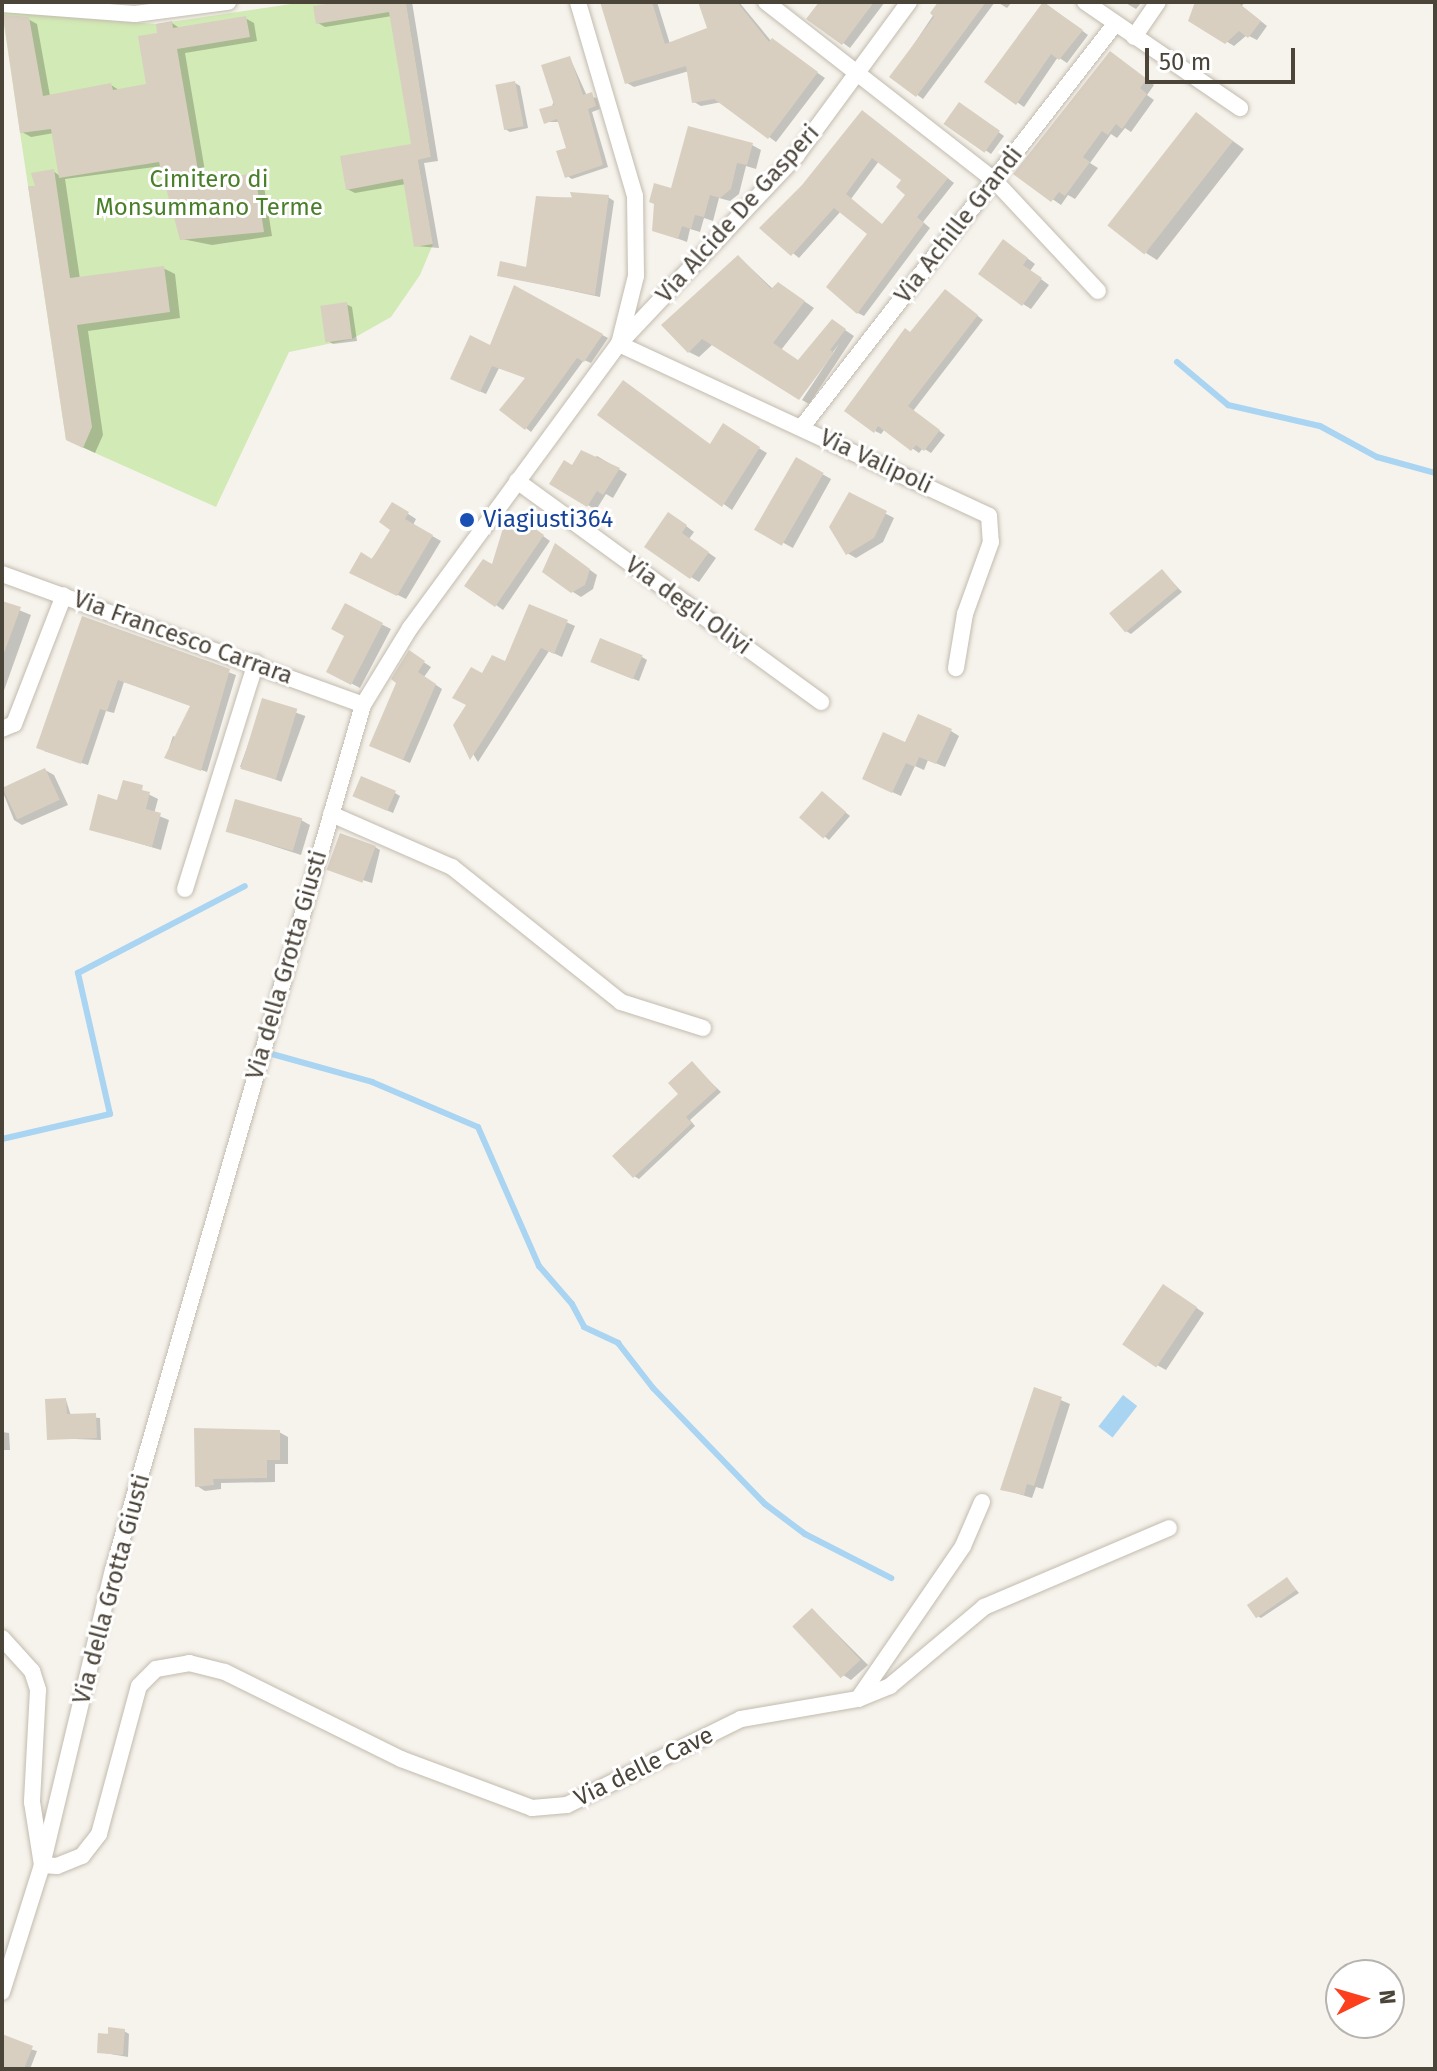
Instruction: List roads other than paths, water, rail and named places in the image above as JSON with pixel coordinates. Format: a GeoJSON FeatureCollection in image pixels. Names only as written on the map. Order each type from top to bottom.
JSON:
{"type":"FeatureCollection","features":[{"type":"Feature","properties":{"kind":"street"},"geometry":{"type":"LineString","coordinates":[[2,4],[135,14],[228,2]]}},
{"type":"Feature","properties":{"kind":"street","name":"Via della Grotta Giusti"},"geometry":{"type":"LineString","coordinates":[[2,1992],[42,1865],[113,1570],[363,705],[410,628],[619,344],[636,276],[635,196],[578,2]]}},
{"type":"Feature","properties":{"kind":"street"},"geometry":{"type":"LineString","coordinates":[[766,2],[856,76],[994,180],[1098,291]]}},
{"type":"Feature","properties":{"kind":"street","name":"Via Alcide De Gasperi"},"geometry":{"type":"LineString","coordinates":[[619,344],[796,156],[909,2]]}},
{"type":"Feature","properties":{"kind":"street"},"geometry":{"type":"LineString","coordinates":[[1085,2],[1240,108]]}},
{"type":"Feature","properties":{"kind":"street"},"geometry":{"type":"LineString","coordinates":[[1134,37],[1158,2]]}},
{"type":"Feature","properties":{"kind":"street","name":"Via Achille Grandi"},"geometry":{"type":"LineString","coordinates":[[802,427],[1115,24]]}},
{"type":"Feature","properties":{"kind":"street","name":"Via Valipoli"},"geometry":{"type":"LineString","coordinates":[[619,344],[989,516],[991,542],[965,614],[956,668]]}},
{"type":"Feature","properties":{"kind":"street","name":"Via degli Olivi"},"geometry":{"type":"LineString","coordinates":[[517,481],[821,702]]}},
{"type":"Feature","properties":{"kind":"street","name":"Via Francesco Carrara"},"geometry":{"type":"LineString","coordinates":[[2,574],[256,663],[363,705]]}},
{"type":"Feature","properties":{"kind":"street"},"geometry":{"type":"LineString","coordinates":[[2,729],[14,724],[64,595]]}},
{"type":"Feature","properties":{"kind":"street"},"geometry":{"type":"LineString","coordinates":[[185,889],[256,663]]}},
{"type":"Feature","properties":{"kind":"street"},"geometry":{"type":"LineString","coordinates":[[331,814],[452,867],[621,1002],[703,1028]]}},
{"type":"Feature","properties":{"kind":"street"},"geometry":{"type":"LineString","coordinates":[[858,1699],[963,1546],[982,1502]]}},
{"type":"Feature","properties":{"kind":"street","name":"Via delle Cave"},"geometry":{"type":"LineString","coordinates":[[42,1865],[70,1863],[90,1847],[107,1814],[139,1686],[156,1669],[178,1663],[225,1672],[337,1732],[532,1808],[567,1805],[741,1719],[858,1699],[890,1686],[984,1607],[1014,1590],[1169,1528]]}},
{"type":"Feature","properties":{"kind":"street"},"geometry":{"type":"LineString","coordinates":[[2,1638],[32,1671],[38,1690],[32,1792],[42,1865]]}},
{"type":"Feature","properties":{"kind":"water"},"geometry":{"type":"Polygon","coordinates":[[[1123,1395],[1137,1406],[1113,1438],[1098,1427],[1123,1395]]]}},
{"type":"Feature","properties":{"kind":"waterway"},"geometry":{"type":"LineString","coordinates":[[1177,362],[1228,405],[1320,426],[1377,457],[1435,473]]}},
{"type":"Feature","properties":{"kind":"waterway"},"geometry":{"type":"LineString","coordinates":[[2,1139],[110,1114],[78,973],[245,886]]}},
{"type":"Feature","properties":{"kind":"waterway"},"geometry":{"type":"LineString","coordinates":[[272,1054],[372,1082],[478,1127],[539,1266],[572,1304],[584,1327],[618,1343],[653,1388],[765,1504],[805,1534],[891,1578]]}},
{"type":"Feature","properties":{"kind":"place","name":"Viagiusti364"},"geometry":{"type":"Point","coordinates":[467,520]}},
{"type":"Feature","properties":{"kind":"park label","name":"Cimitero di Monsummano Terme"},"geometry":{"type":"Point","coordinates":[209,194]}}]}
